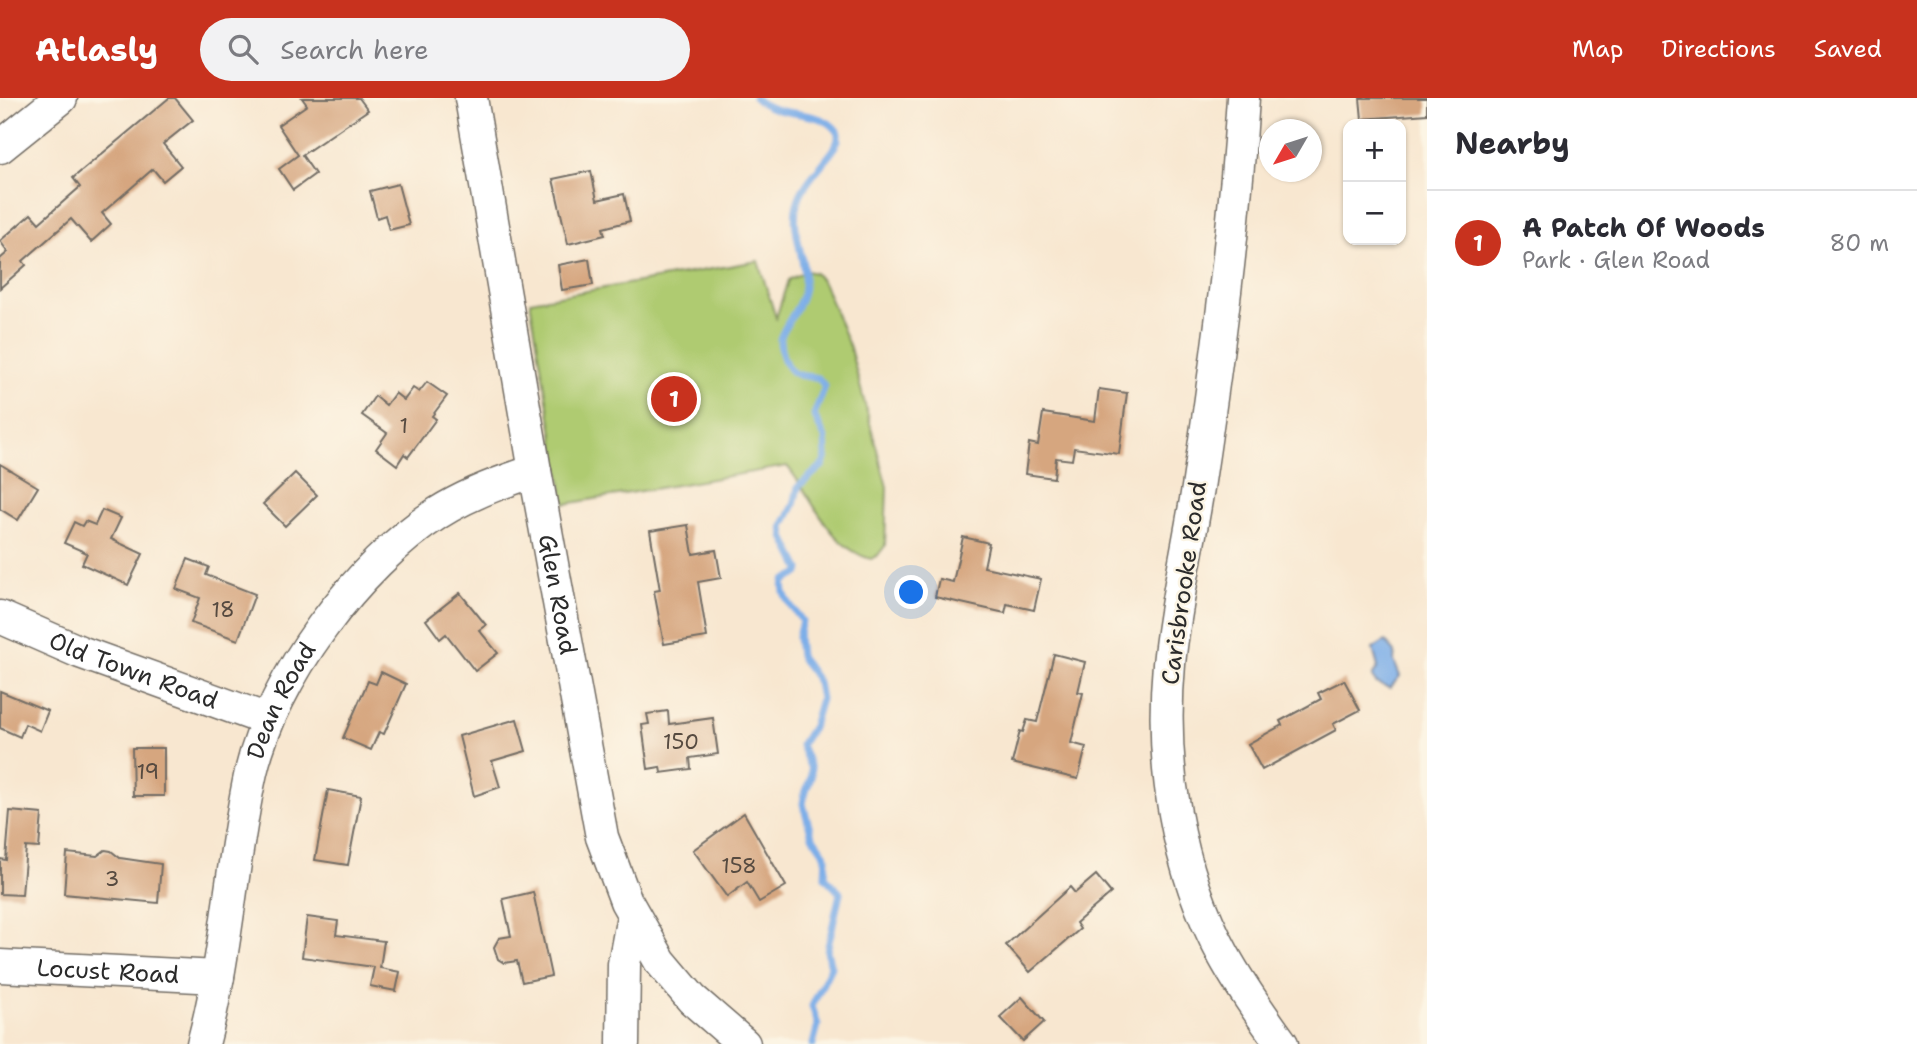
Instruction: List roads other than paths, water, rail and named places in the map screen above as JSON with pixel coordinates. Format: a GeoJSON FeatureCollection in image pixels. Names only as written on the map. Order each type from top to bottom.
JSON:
{"type":"FeatureCollection","features":[{"type":"Feature","properties":{"kind":"street"},"geometry":{"type":"LineString","coordinates":[[0,147],[61,98]]}},
{"type":"Feature","properties":{"kind":"street","name":"Glen Road"},"geometry":{"type":"LineString","coordinates":[[471,98],[597,817],[613,871],[633,916],[660,961],[680,986],[744,1044]]}},
{"type":"Feature","properties":{"kind":"street","name":"Carisbrooke Road"},"geometry":{"type":"LineString","coordinates":[[1243,98],[1232,240],[1220,341],[1199,486],[1172,637],[1168,739],[1177,822],[1193,886],[1224,956],[1282,1044]]}},
{"type":"Feature","properties":{"kind":"street","name":"Dean Road"},"geometry":{"type":"LineString","coordinates":[[203,1044],[218,977],[252,770],[268,720],[289,678],[333,613],[374,566],[411,533],[455,503],[497,483],[535,471]]}},
{"type":"Feature","properties":{"kind":"street","name":"Old Town Road"},"geometry":{"type":"LineString","coordinates":[[0,617],[80,652],[268,720]]}},
{"type":"Feature","properties":{"kind":"street"},"geometry":{"type":"LineString","coordinates":[[623,1044],[624,964],[633,916]]}},
{"type":"Feature","properties":{"kind":"street","name":"Locust Road"},"geometry":{"type":"LineString","coordinates":[[0,966],[218,977]]}},
{"type":"Feature","properties":{"kind":"water"},"geometry":{"type":"Polygon","coordinates":[[[1385,641],[1395,652],[1394,661],[1400,676],[1390,688],[1376,683],[1372,677],[1378,667],[1373,649],[1385,641]]]}},
{"type":"Feature","properties":{"kind":"waterway"},"geometry":{"type":"LineString","coordinates":[[755,98],[776,109],[821,119],[838,132],[834,149],[799,198],[795,222],[804,284],[800,302],[780,339],[782,354],[792,372],[818,378],[825,386],[814,415],[825,438],[826,456],[823,465],[798,487],[794,505],[783,526],[784,537],[800,569],[799,573],[784,581],[784,592],[802,621],[798,637],[800,656],[818,682],[821,699],[813,726],[801,745],[811,769],[803,804],[812,836],[826,856],[825,877],[840,893],[827,951],[831,967],[812,1006],[818,1025],[813,1044]]}},
{"type":"Feature","properties":{"kind":"place","name":"A Patch Of Woods"},"geometry":{"type":"Point","coordinates":[674,399]}}]}
